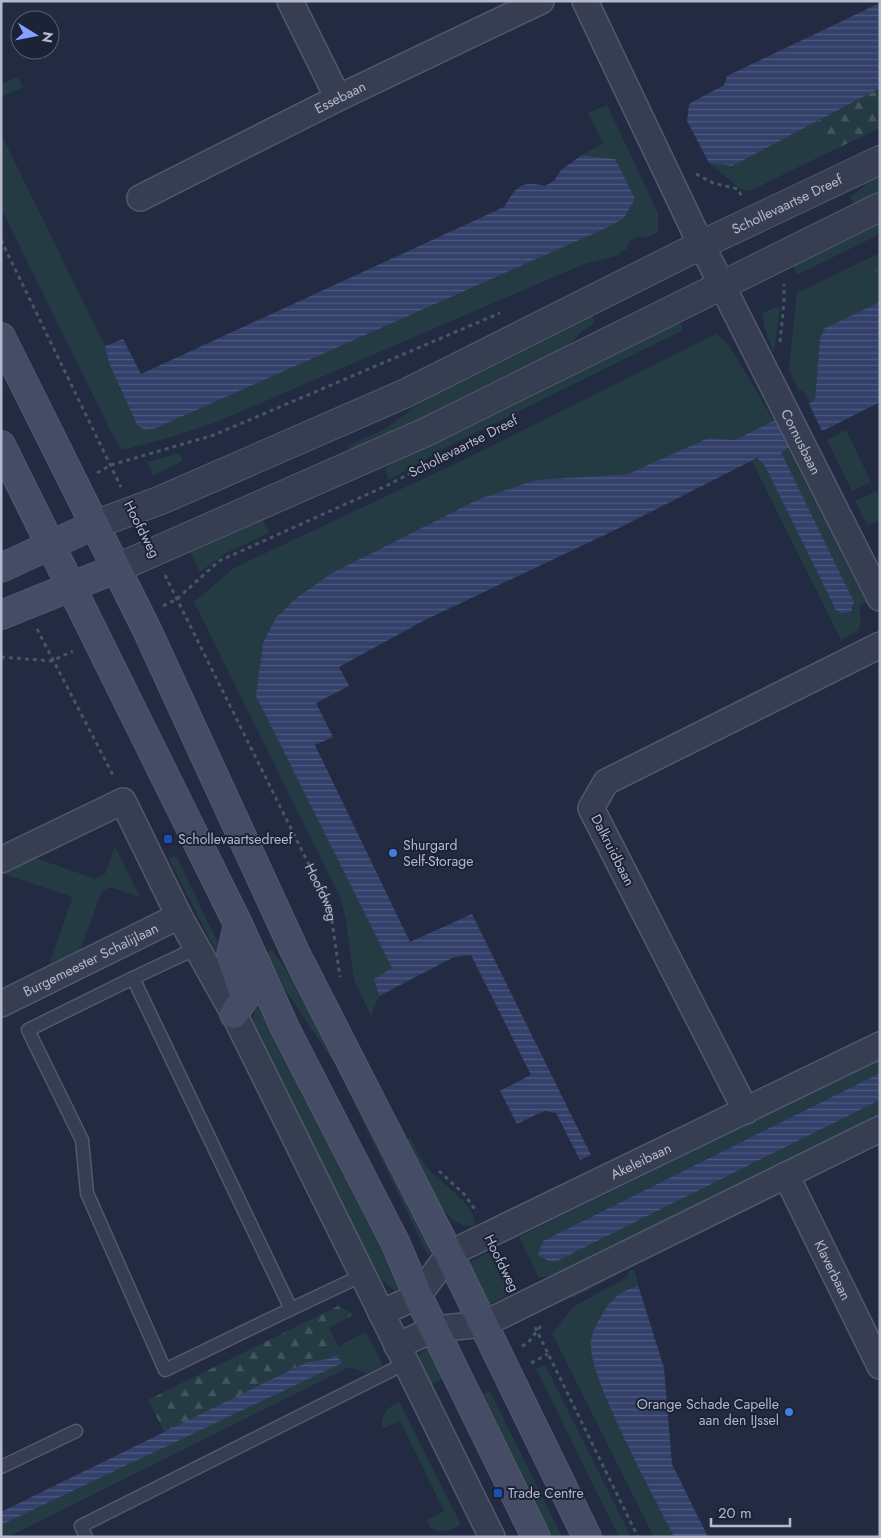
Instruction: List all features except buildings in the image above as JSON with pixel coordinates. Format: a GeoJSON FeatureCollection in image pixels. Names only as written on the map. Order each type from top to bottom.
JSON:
{"type":"FeatureCollection","features":[{"type":"Feature","properties":{"kind":"main road"},"geometry":{"type":"LineString","coordinates":[[1,337],[140,618],[295,952],[484,1324],[587,1537]]}},
{"type":"Feature","properties":{"kind":"main road"},"geometry":{"type":"LineString","coordinates":[[1,445],[238,924],[286,1028],[395,1242],[418,1296],[536,1537]]}},
{"type":"Feature","properties":{"kind":"main road"},"geometry":{"type":"LineString","coordinates":[[1,568],[94,525]]}},
{"type":"Feature","properties":{"kind":"main road"},"geometry":{"type":"LineString","coordinates":[[14,611],[115,568]]}},
{"type":"Feature","properties":{"kind":"main road"},"geometry":{"type":"LineString","coordinates":[[234,1014],[245,997],[231,956],[238,924]]}},
{"type":"Feature","properties":{"kind":"street"},"geometry":{"type":"LineString","coordinates":[[290,1],[338,98]]}},
{"type":"Feature","properties":{"kind":"street","name":"Essebaan"},"geometry":{"type":"LineString","coordinates":[[140,198],[338,98],[541,1]]}},
{"type":"Feature","properties":{"kind":"street"},"geometry":{"type":"LineString","coordinates":[[585,1],[694,230],[703,244]]}},
{"type":"Feature","properties":{"kind":"street","name":"Schollevaartse Dreef"},"geometry":{"type":"LineString","coordinates":[[94,525],[170,496],[406,393],[703,244],[880,160]]}},
{"type":"Feature","properties":{"kind":"street","name":"Schollevaartse Dreef"},"geometry":{"type":"LineString","coordinates":[[115,568],[154,553],[426,432],[880,207]]}},
{"type":"Feature","properties":{"kind":"street","name":"Cornusbaan"},"geometry":{"type":"LineString","coordinates":[[703,244],[808,459],[880,598]]}},
{"type":"Feature","properties":{"kind":"street","name":"Dalkruidbaan"},"geometry":{"type":"LineString","coordinates":[[746,1112],[591,808],[606,782],[880,646]]}},
{"type":"Feature","properties":{"kind":"street"},"geometry":{"type":"LineString","coordinates":[[1,860],[123,801],[179,916],[234,1014],[492,1537]]}},
{"type":"Feature","properties":{"kind":"street","name":"Burgemeester Schalijlaan"},"geometry":{"type":"LineString","coordinates":[[1,1004],[179,916]]}},
{"type":"Feature","properties":{"kind":"street","name":"Akeleibaan"},"geometry":{"type":"LineString","coordinates":[[449,1254],[489,1237],[880,1046]]}},
{"type":"Feature","properties":{"kind":"street"},"geometry":{"type":"LineString","coordinates":[[402,1354],[434,1328],[484,1324],[880,1129]]}},
{"type":"Feature","properties":{"kind":"street","name":"Klaverbaan"},"geometry":{"type":"LineString","coordinates":[[786,1175],[880,1366]]}},
{"type":"Feature","properties":{"kind":"street"},"geometry":{"type":"LineString","coordinates":[[381,1313],[418,1296],[449,1254]]}},
{"type":"Feature","properties":{"kind":"lane"},"geometry":{"type":"LineString","coordinates":[[198,947],[28,1030],[82,1140],[87,1193],[166,1370],[291,1308],[363,1275]]}},
{"type":"Feature","properties":{"kind":"lane"},"geometry":{"type":"LineString","coordinates":[[133,978],[291,1308]]}},
{"type":"Feature","properties":{"kind":"lane"},"geometry":{"type":"LineString","coordinates":[[86,1537],[81,1526],[402,1354]]}},
{"type":"Feature","properties":{"kind":"lane"},"geometry":{"type":"LineString","coordinates":[[1,1467],[76,1432]]}},
{"type":"Feature","properties":{"kind":"path","name":"Hoofdweg"},"geometry":{"type":"LineString","coordinates":[[1,240],[132,510]]}},
{"type":"Feature","properties":{"kind":"path"},"geometry":{"type":"LineString","coordinates":[[777,290],[794,282]]}},
{"type":"Feature","properties":{"kind":"path"},"geometry":{"type":"LineString","coordinates":[[112,466],[214,435],[502,312]]}},
{"type":"Feature","properties":{"kind":"path","name":"Schollevaartse Dreef"},"geometry":{"type":"LineString","coordinates":[[140,618],[177,599],[219,562],[388,486],[439,457]]}},
{"type":"Feature","properties":{"kind":"path","name":"Hoofdweg"},"geometry":{"type":"LineString","coordinates":[[154,553],[330,907],[341,984]]}},
{"type":"Feature","properties":{"kind":"path"},"geometry":{"type":"LineString","coordinates":[[14,611],[52,661],[115,779],[123,801]]}},
{"type":"Feature","properties":{"kind":"path"},"geometry":{"type":"LineString","coordinates":[[1,657],[52,661],[98,639]]}},
{"type":"Feature","properties":{"kind":"path","name":"Hoofdweg"},"geometry":{"type":"LineString","coordinates":[[437,1169],[464,1194],[478,1214],[638,1537]]}},
{"type":"Feature","properties":{"kind":"green space"},"geometry":{"type":"Polygon","coordinates":[[[18,77],[23,87],[1,97],[1,81],[3,83],[18,77]]]}},
{"type":"Feature","properties":{"kind":"green space"},"geometry":{"type":"Polygon","coordinates":[[[880,88],[880,128],[827,153],[814,123],[880,88]]]}},
{"type":"Feature","properties":{"kind":"green space"},"geometry":{"type":"Polygon","coordinates":[[[607,105],[658,213],[658,232],[646,238],[638,237],[633,239],[627,245],[628,248],[619,253],[620,255],[584,264],[219,421],[127,449],[122,449],[117,444],[1,208],[1,134],[105,346],[109,363],[137,425],[145,430],[156,428],[606,228],[615,159],[582,155],[603,143],[588,113],[607,105]]]}},
{"type":"Feature","properties":{"kind":"green space"},"geometry":{"type":"Polygon","coordinates":[[[814,123],[827,153],[750,191],[742,190],[709,163],[732,166],[814,123]]]}},
{"type":"Feature","properties":{"kind":"green space"},"geometry":{"type":"Polygon","coordinates":[[[880,174],[880,197],[856,209],[850,197],[880,174]]]}},
{"type":"Feature","properties":{"kind":"green space"},"geometry":{"type":"Polygon","coordinates":[[[880,216],[880,234],[797,275],[790,259],[880,216]]]}},
{"type":"Feature","properties":{"kind":"green space"},"geometry":{"type":"Polygon","coordinates":[[[880,253],[880,267],[873,272],[880,294],[880,302],[825,328],[820,338],[815,400],[810,403],[802,390],[799,392],[789,369],[797,293],[880,253]]]}},
{"type":"Feature","properties":{"kind":"green space"},"geometry":{"type":"Polygon","coordinates":[[[880,267],[880,294],[873,272],[880,267]]]}},
{"type":"Feature","properties":{"kind":"green space"},"geometry":{"type":"Polygon","coordinates":[[[780,306],[774,353],[765,329],[762,313],[780,306]]]}},
{"type":"Feature","properties":{"kind":"green space"},"geometry":{"type":"Polygon","coordinates":[[[591,313],[595,323],[583,330],[567,348],[351,456],[348,446],[385,429],[427,398],[591,313]]]}},
{"type":"Feature","properties":{"kind":"green space"},"geometry":{"type":"Polygon","coordinates":[[[678,318],[683,330],[441,450],[389,480],[385,469],[419,443],[678,318]]]}},
{"type":"Feature","properties":{"kind":"green space"},"geometry":{"type":"Polygon","coordinates":[[[716,334],[729,345],[774,421],[735,440],[708,438],[628,474],[536,480],[479,499],[332,573],[295,599],[256,696],[392,968],[374,979],[379,996],[371,1016],[354,980],[346,920],[340,897],[194,602],[234,568],[461,461],[716,334]]]}},
{"type":"Feature","properties":{"kind":"green space"},"geometry":{"type":"Polygon","coordinates":[[[846,430],[871,482],[852,491],[827,440],[846,430]]]}},
{"type":"Feature","properties":{"kind":"green space"},"geometry":{"type":"Polygon","coordinates":[[[788,448],[866,602],[859,606],[861,622],[858,631],[841,640],[752,461],[757,458],[765,466],[837,611],[847,614],[854,607],[781,452],[788,448]]]}},
{"type":"Feature","properties":{"kind":"green space"},"geometry":{"type":"Polygon","coordinates":[[[179,453],[183,461],[153,475],[147,462],[179,453]]]}},
{"type":"Feature","properties":{"kind":"green space"},"geometry":{"type":"Polygon","coordinates":[[[876,491],[880,499],[880,519],[868,526],[855,501],[876,491]]]}},
{"type":"Feature","properties":{"kind":"green space"},"geometry":{"type":"Polygon","coordinates":[[[263,519],[269,533],[226,553],[200,572],[187,546],[263,519]]]}},
{"type":"Feature","properties":{"kind":"green space"},"geometry":{"type":"Polygon","coordinates":[[[115,846],[140,897],[110,887],[102,891],[80,950],[49,964],[73,897],[4,874],[35,858],[96,879],[105,874],[115,846]]]}},
{"type":"Feature","properties":{"kind":"green space"},"geometry":{"type":"Polygon","coordinates":[[[176,855],[233,975],[229,977],[169,859],[176,855]]]}},
{"type":"Feature","properties":{"kind":"green space"},"geometry":{"type":"Polygon","coordinates":[[[272,950],[299,988],[435,1250],[428,1255],[335,1064],[284,988],[266,953],[272,950]]]}},
{"type":"Feature","properties":{"kind":"green space"},"geometry":{"type":"Polygon","coordinates":[[[260,1001],[398,1279],[401,1286],[399,1289],[394,1290],[378,1276],[372,1267],[254,1028],[254,1013],[260,1001]]]}},
{"type":"Feature","properties":{"kind":"green space"},"geometry":{"type":"Polygon","coordinates":[[[880,1059],[880,1073],[543,1241],[557,1261],[880,1100],[880,1117],[577,1269],[539,1278],[519,1237],[880,1059]]]}},
{"type":"Feature","properties":{"kind":"green space"},"geometry":{"type":"Polygon","coordinates":[[[410,1137],[428,1169],[459,1196],[471,1211],[475,1226],[456,1222],[442,1207],[428,1184],[406,1139],[410,1137]]]}},
{"type":"Feature","properties":{"kind":"green space"},"geometry":{"type":"Polygon","coordinates":[[[489,1253],[510,1294],[490,1304],[469,1262],[489,1253]]]}},
{"type":"Feature","properties":{"kind":"green space"},"geometry":{"type":"Polygon","coordinates":[[[617,1269],[618,1274],[573,1298],[572,1296],[581,1285],[617,1269]]]}},
{"type":"Feature","properties":{"kind":"green space"},"geometry":{"type":"Polygon","coordinates":[[[634,1269],[638,1285],[620,1293],[608,1403],[674,1537],[654,1537],[552,1333],[574,1306],[627,1278],[629,1271],[634,1269]]]}},
{"type":"Feature","properties":{"kind":"green space"},"geometry":{"type":"Polygon","coordinates":[[[338,1306],[354,1314],[329,1328],[338,1346],[165,1433],[148,1400],[338,1306]]]}},
{"type":"Feature","properties":{"kind":"green space"},"geometry":{"type":"Polygon","coordinates":[[[366,1332],[383,1365],[367,1373],[349,1367],[8,1537],[1,1537],[1,1525],[342,1363],[337,1355],[329,1359],[307,1362],[366,1332]]]}},
{"type":"Feature","properties":{"kind":"green space"},"geometry":{"type":"Polygon","coordinates":[[[429,1349],[446,1377],[431,1385],[423,1370],[420,1359],[420,1354],[429,1349]]]}},
{"type":"Feature","properties":{"kind":"green space"},"geometry":{"type":"Polygon","coordinates":[[[545,1365],[631,1537],[619,1537],[536,1369],[545,1365]]]}},
{"type":"Feature","properties":{"kind":"green space"},"geometry":{"type":"Polygon","coordinates":[[[490,1391],[562,1537],[553,1537],[483,1394],[490,1391]]]}},
{"type":"Feature","properties":{"kind":"green space"},"geometry":{"type":"Polygon","coordinates":[[[399,1401],[461,1525],[457,1527],[442,1531],[430,1528],[427,1520],[444,1511],[400,1421],[382,1429],[386,1412],[399,1401]]]}},
{"type":"Feature","properties":{"kind":"water"},"geometry":{"type":"Polygon","coordinates":[[[880,3],[880,88],[732,166],[709,163],[687,121],[689,104],[724,85],[727,76],[880,3]]]}},
{"type":"Feature","properties":{"kind":"water"},"geometry":{"type":"Polygon","coordinates":[[[582,155],[615,159],[635,199],[624,218],[606,228],[156,428],[145,430],[137,425],[109,363],[105,346],[123,339],[141,374],[504,207],[512,194],[520,187],[530,184],[545,186],[554,181],[561,170],[582,155]]]}},
{"type":"Feature","properties":{"kind":"water"},"geometry":{"type":"Polygon","coordinates":[[[880,302],[880,402],[781,452],[854,602],[851,612],[842,614],[836,610],[765,466],[757,458],[613,531],[425,620],[339,667],[349,686],[316,703],[333,737],[315,745],[410,942],[472,914],[591,1155],[580,1160],[556,1113],[544,1111],[517,1124],[500,1091],[531,1075],[471,955],[454,957],[379,996],[374,979],[392,968],[256,696],[263,643],[276,618],[295,599],[332,573],[479,499],[536,480],[628,474],[708,438],[735,440],[810,403],[815,400],[820,338],[825,328],[880,302]]]}},
{"type":"Feature","properties":{"kind":"water"},"geometry":{"type":"Polygon","coordinates":[[[880,1073],[880,1100],[557,1261],[551,1262],[538,1255],[543,1241],[880,1073]]]}},
{"type":"Feature","properties":{"kind":"water"},"geometry":{"type":"Polygon","coordinates":[[[638,1285],[664,1368],[672,1464],[708,1537],[674,1537],[624,1438],[599,1380],[592,1357],[591,1341],[602,1315],[616,1297],[638,1285]]]}},
{"type":"Feature","properties":{"kind":"water"},"geometry":{"type":"Polygon","coordinates":[[[337,1355],[342,1363],[1,1525],[1,1512],[307,1362],[329,1359],[337,1355]]]}},
{"type":"Feature","properties":{"kind":"pier"},"geometry":{"type":"Polygon","coordinates":[[[808,402],[823,433],[790,450],[774,419],[808,402]]]}},
{"type":"Feature","properties":{"kind":"place","name":"Schollevaartsedreef"},"geometry":{"type":"Point","coordinates":[168,839]}},
{"type":"Feature","properties":{"kind":"place","name":"Shurgard Self-Storage"},"geometry":{"type":"Point","coordinates":[393,853]}},
{"type":"Feature","properties":{"kind":"place","name":"Orange Schade Capelle aan den IJssel"},"geometry":{"type":"Point","coordinates":[789,1412]}},
{"type":"Feature","properties":{"kind":"place","name":"Trade Centre"},"geometry":{"type":"Point","coordinates":[498,1493]}}]}
